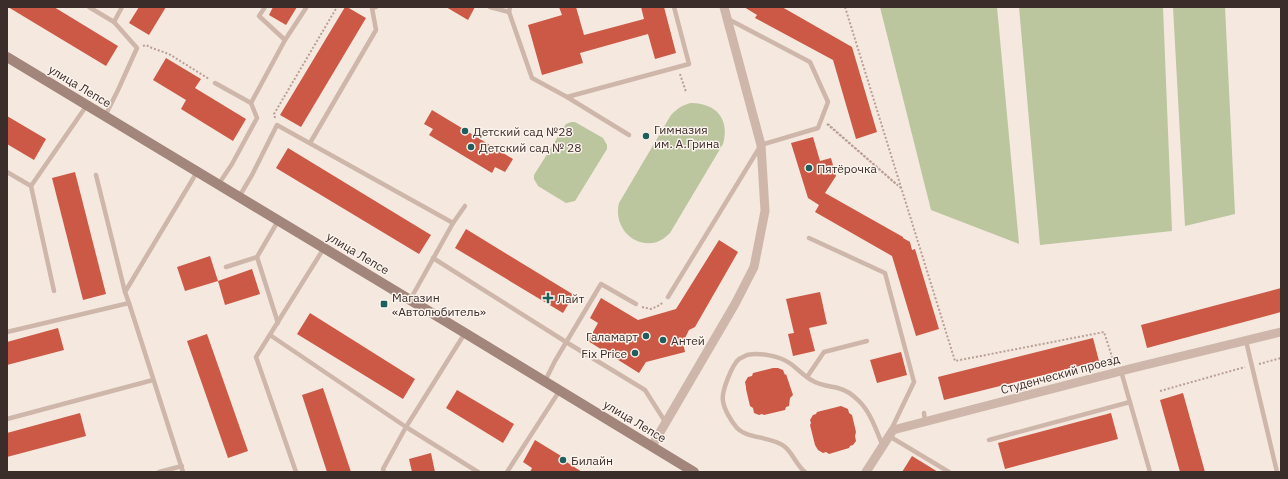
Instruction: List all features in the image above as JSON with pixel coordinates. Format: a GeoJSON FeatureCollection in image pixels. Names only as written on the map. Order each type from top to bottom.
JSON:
{"type":"FeatureCollection","features":[{"type":"Feature","properties":{"kind":"main road","name":"улица Лепсе"},"geometry":{"type":"LineString","coordinates":[[7,57],[466,333],[693,472]]}},
{"type":"Feature","properties":{"kind":"street"},"geometry":{"type":"LineString","coordinates":[[652,446],[735,304],[754,267],[766,211],[761,145],[724,7]]}},
{"type":"Feature","properties":{"kind":"street","name":"Студенческий проезд"},"geometry":{"type":"LineString","coordinates":[[889,436],[893,430],[924,417],[1118,369],[1281,332]]}},
{"type":"Feature","properties":{"kind":"street"},"geometry":{"type":"LineString","coordinates":[[866,472],[889,436]]}},
{"type":"Feature","properties":{"kind":"lane"},"geometry":{"type":"LineString","coordinates":[[89,7],[114,22],[137,48],[105,116]]}},
{"type":"Feature","properties":{"kind":"lane"},"geometry":{"type":"LineString","coordinates":[[114,22],[122,7]]}},
{"type":"Feature","properties":{"kind":"lane"},"geometry":{"type":"LineString","coordinates":[[265,7],[259,16],[285,40]]}},
{"type":"Feature","properties":{"kind":"lane"},"geometry":{"type":"LineString","coordinates":[[310,143],[376,30],[373,7]]}},
{"type":"Feature","properties":{"kind":"lane"},"geometry":{"type":"LineString","coordinates":[[490,7],[510,10],[532,78],[567,97],[629,135]]}},
{"type":"Feature","properties":{"kind":"lane"},"geometry":{"type":"LineString","coordinates":[[567,97],[689,64],[674,7]]}},
{"type":"Feature","properties":{"kind":"lane"},"geometry":{"type":"LineString","coordinates":[[251,103],[285,40],[306,8]]}},
{"type":"Feature","properties":{"kind":"lane"},"geometry":{"type":"LineString","coordinates":[[668,297],[761,145],[818,128],[828,102],[810,62],[728,19]]}},
{"type":"Feature","properties":{"kind":"lane"},"geometry":{"type":"LineString","coordinates":[[216,83],[251,103],[257,118],[232,164],[218,185]]}},
{"type":"Feature","properties":{"kind":"lane"},"geometry":{"type":"LineString","coordinates":[[54,291],[32,186],[87,105]]}},
{"type":"Feature","properties":{"kind":"lane"},"geometry":{"type":"LineString","coordinates":[[239,197],[252,175],[277,125],[453,223]]}},
{"type":"Feature","properties":{"kind":"lane"},"geometry":{"type":"LineString","coordinates":[[7,172],[32,186]]}},
{"type":"Feature","properties":{"kind":"lane"},"geometry":{"type":"LineString","coordinates":[[126,292],[197,172]]}},
{"type":"Feature","properties":{"kind":"lane"},"geometry":{"type":"LineString","coordinates":[[96,175],[129,303],[184,472]]}},
{"type":"Feature","properties":{"kind":"lane"},"geometry":{"type":"LineString","coordinates":[[410,300],[453,223],[465,206]]}},
{"type":"Feature","properties":{"kind":"lane"},"geometry":{"type":"LineString","coordinates":[[226,267],[256,257],[278,221]]}},
{"type":"Feature","properties":{"kind":"lane"},"geometry":{"type":"LineString","coordinates":[[809,238],[885,273],[914,382],[883,446]]}},
{"type":"Feature","properties":{"kind":"lane"},"geometry":{"type":"LineString","coordinates":[[296,472],[256,357],[324,248]]}},
{"type":"Feature","properties":{"kind":"lane"},"geometry":{"type":"LineString","coordinates":[[256,257],[278,323]]}},
{"type":"Feature","properties":{"kind":"lane"},"geometry":{"type":"LineString","coordinates":[[433,258],[645,390],[666,423]]}},
{"type":"Feature","properties":{"kind":"lane"},"geometry":{"type":"LineString","coordinates":[[545,381],[566,342],[601,284],[636,304]]}},
{"type":"Feature","properties":{"kind":"lane"},"geometry":{"type":"LineString","coordinates":[[7,332],[129,303]]}},
{"type":"Feature","properties":{"kind":"lane"},"geometry":{"type":"LineString","coordinates":[[384,472],[383,469],[406,427],[466,333]]}},
{"type":"Feature","properties":{"kind":"lane"},"geometry":{"type":"LineString","coordinates":[[270,336],[406,427],[478,472]]}},
{"type":"Feature","properties":{"kind":"lane"},"geometry":{"type":"LineString","coordinates":[[1246,341],[1276,472]]}},
{"type":"Feature","properties":{"kind":"lane"},"geometry":{"type":"LineString","coordinates":[[807,377],[824,352],[867,342]]}},
{"type":"Feature","properties":{"kind":"lane"},"geometry":{"type":"LineString","coordinates":[[805,472],[784,446],[767,438],[746,434],[737,428],[728,413],[722,400],[726,380],[738,360],[747,355],[775,356],[789,363],[818,384],[839,388],[847,392],[858,400],[868,412],[883,446]]}},
{"type":"Feature","properties":{"kind":"lane"},"geometry":{"type":"LineString","coordinates":[[1118,369],[1130,402],[1150,472]]}},
{"type":"Feature","properties":{"kind":"lane"},"geometry":{"type":"LineString","coordinates":[[7,419],[153,380]]}},
{"type":"Feature","properties":{"kind":"lane"},"geometry":{"type":"LineString","coordinates":[[507,472],[560,390]]}},
{"type":"Feature","properties":{"kind":"lane"},"geometry":{"type":"LineString","coordinates":[[989,440],[1130,402]]}},
{"type":"Feature","properties":{"kind":"lane"},"geometry":{"type":"LineString","coordinates":[[889,436],[949,472]]}},
{"type":"Feature","properties":{"kind":"lane"},"geometry":{"type":"LineString","coordinates":[[159,472],[182,466]]}},
{"type":"Feature","properties":{"kind":"path"},"geometry":{"type":"LineString","coordinates":[[277,125],[274,114],[337,7]]}},
{"type":"Feature","properties":{"kind":"path"},"geometry":{"type":"LineString","coordinates":[[845,7],[955,361],[1104,332],[1118,369]]}},
{"type":"Feature","properties":{"kind":"path"},"geometry":{"type":"LineString","coordinates":[[146,45],[170,54],[216,83]]}},
{"type":"Feature","properties":{"kind":"path"},"geometry":{"type":"LineString","coordinates":[[678,67],[686,92]]}},
{"type":"Feature","properties":{"kind":"path"},"geometry":{"type":"LineString","coordinates":[[821,118],[901,189]]}},
{"type":"Feature","properties":{"kind":"path"},"geometry":{"type":"LineString","coordinates":[[821,118],[896,184]]}},
{"type":"Feature","properties":{"kind":"path"},"geometry":{"type":"LineString","coordinates":[[642,307],[651,309],[660,305]]}},
{"type":"Feature","properties":{"kind":"path"},"geometry":{"type":"LineString","coordinates":[[1160,391],[1281,358]]}},
{"type":"Feature","properties":{"kind":"green space"},"geometry":{"type":"Polygon","coordinates":[[[880,7],[997,7],[1019,244],[931,210],[880,7]]]}},
{"type":"Feature","properties":{"kind":"green space"},"geometry":{"type":"Polygon","coordinates":[[[1019,7],[1163,7],[1172,231],[1040,245],[1019,7]]]}},
{"type":"Feature","properties":{"kind":"green space"},"geometry":{"type":"Polygon","coordinates":[[[1173,7],[1225,7],[1235,214],[1185,226],[1173,7]]]}},
{"type":"Feature","properties":{"kind":"green space"},"geometry":{"type":"Polygon","coordinates":[[[691,103],[708,106],[719,114],[723,120],[724,127],[725,135],[723,144],[670,233],[657,242],[640,242],[627,234],[622,227],[618,212],[619,203],[671,115],[685,105],[691,103]]]}},
{"type":"Feature","properties":{"kind":"green space"},"geometry":{"type":"Polygon","coordinates":[[[575,122],[603,138],[607,145],[607,149],[575,201],[566,203],[538,186],[534,179],[534,175],[566,124],[575,122]]]}},
{"type":"Feature","properties":{"kind":"building"},"geometry":{"type":"Polygon","coordinates":[[[8,7],[54,7],[118,46],[106,66],[8,7]]]}},
{"type":"Feature","properties":{"kind":"building"},"geometry":{"type":"Polygon","coordinates":[[[139,7],[166,7],[149,35],[129,23],[139,7]]]}},
{"type":"Feature","properties":{"kind":"building"},"geometry":{"type":"Polygon","coordinates":[[[273,7],[297,7],[286,25],[269,15],[273,7]]]}},
{"type":"Feature","properties":{"kind":"building"},"geometry":{"type":"Polygon","coordinates":[[[345,7],[366,18],[301,127],[280,115],[345,7]]]}},
{"type":"Feature","properties":{"kind":"building"},"geometry":{"type":"Polygon","coordinates":[[[446,7],[475,7],[468,20],[446,7]]]}},
{"type":"Feature","properties":{"kind":"building"},"geometry":{"type":"Polygon","coordinates":[[[559,7],[576,7],[584,35],[644,19],[641,7],[664,7],[676,53],[655,59],[648,34],[580,53],[583,63],[542,75],[528,25],[562,15],[559,7]]]}},
{"type":"Feature","properties":{"kind":"building"},"geometry":{"type":"Polygon","coordinates":[[[744,7],[782,7],[852,47],[877,132],[856,139],[833,60],[755,18],[757,15],[744,7]]]}},
{"type":"Feature","properties":{"kind":"building"},"geometry":{"type":"Polygon","coordinates":[[[166,58],[201,79],[195,88],[246,119],[233,141],[181,109],[186,100],[153,80],[166,58]]]}},
{"type":"Feature","properties":{"kind":"building","name":"Детский сад № 28"},"geometry":{"type":"Polygon","coordinates":[[[432,110],[513,159],[505,172],[495,167],[492,173],[429,135],[433,129],[424,124],[432,110]]]}},
{"type":"Feature","properties":{"kind":"building"},"geometry":{"type":"Polygon","coordinates":[[[7,116],[46,139],[34,160],[7,144],[7,116]]]}},
{"type":"Feature","properties":{"kind":"building"},"geometry":{"type":"Polygon","coordinates":[[[813,137],[820,161],[831,158],[836,176],[825,193],[903,237],[910,242],[912,250],[915,249],[939,329],[916,336],[892,256],[815,212],[819,205],[808,198],[791,143],[813,137]]]}},
{"type":"Feature","properties":{"kind":"building"},"geometry":{"type":"Polygon","coordinates":[[[288,148],[431,235],[419,254],[276,168],[288,148]]]}},
{"type":"Feature","properties":{"kind":"building"},"geometry":{"type":"Polygon","coordinates":[[[75,172],[106,294],[83,300],[52,178],[75,172]]]}},
{"type":"Feature","properties":{"kind":"building"},"geometry":{"type":"Polygon","coordinates":[[[466,229],[574,295],[563,313],[455,248],[466,229]]]}},
{"type":"Feature","properties":{"kind":"building"},"geometry":{"type":"Polygon","coordinates":[[[719,240],[738,252],[695,327],[689,330],[683,342],[685,352],[646,362],[639,373],[588,341],[598,323],[590,318],[601,298],[638,320],[676,309],[719,240]]]}},
{"type":"Feature","properties":{"kind":"building"},"geometry":{"type":"Polygon","coordinates":[[[210,256],[218,281],[185,291],[177,267],[210,256]]]}},
{"type":"Feature","properties":{"kind":"building"},"geometry":{"type":"Polygon","coordinates":[[[252,269],[260,294],[225,305],[218,281],[252,269]]]}},
{"type":"Feature","properties":{"kind":"building"},"geometry":{"type":"Polygon","coordinates":[[[1281,288],[1281,312],[1147,348],[1141,325],[1281,288]]]}},
{"type":"Feature","properties":{"kind":"building"},"geometry":{"type":"Polygon","coordinates":[[[820,292],[827,324],[809,328],[815,351],[793,356],[788,334],[794,333],[786,299],[820,292]]]}},
{"type":"Feature","properties":{"kind":"building"},"geometry":{"type":"Polygon","coordinates":[[[310,313],[415,379],[403,399],[297,334],[310,313]]]}},
{"type":"Feature","properties":{"kind":"building"},"geometry":{"type":"Polygon","coordinates":[[[58,328],[64,350],[7,365],[7,342],[58,328]]]}},
{"type":"Feature","properties":{"kind":"building"},"geometry":{"type":"Polygon","coordinates":[[[207,334],[248,451],[228,458],[187,341],[207,334]]]}},
{"type":"Feature","properties":{"kind":"building"},"geometry":{"type":"Polygon","coordinates":[[[1093,338],[1099,361],[944,400],[938,377],[1093,338]]]}},
{"type":"Feature","properties":{"kind":"building"},"geometry":{"type":"Polygon","coordinates":[[[901,352],[907,375],[877,383],[870,360],[901,352]]]}},
{"type":"Feature","properties":{"kind":"building"},"geometry":{"type":"Polygon","coordinates":[[[773,368],[783,370],[785,375],[786,374],[793,395],[790,398],[789,406],[786,407],[785,410],[759,415],[754,413],[753,408],[750,406],[745,382],[748,377],[752,376],[753,373],[773,368]]]}},
{"type":"Feature","properties":{"kind":"building"},"geometry":{"type":"Polygon","coordinates":[[[323,388],[351,472],[327,472],[302,395],[323,388]]]}},
{"type":"Feature","properties":{"kind":"building"},"geometry":{"type":"Polygon","coordinates":[[[457,390],[514,424],[503,443],[446,408],[457,390]]]}},
{"type":"Feature","properties":{"kind":"building"},"geometry":{"type":"Polygon","coordinates":[[[1183,393],[1205,472],[1180,472],[1160,400],[1183,393]]]}},
{"type":"Feature","properties":{"kind":"building"},"geometry":{"type":"Polygon","coordinates":[[[841,406],[848,409],[849,413],[852,415],[856,432],[856,441],[849,448],[829,454],[826,452],[823,453],[818,450],[815,445],[810,420],[817,412],[841,406]]]}},
{"type":"Feature","properties":{"kind":"building"},"geometry":{"type":"Polygon","coordinates":[[[80,413],[86,436],[7,457],[7,433],[80,413]]]}},
{"type":"Feature","properties":{"kind":"building"},"geometry":{"type":"Polygon","coordinates":[[[1111,413],[1118,439],[1005,469],[998,443],[1111,413]]]}},
{"type":"Feature","properties":{"kind":"building"},"geometry":{"type":"Polygon","coordinates":[[[535,440],[566,459],[565,461],[582,472],[530,472],[532,468],[523,462],[535,440]]]}},
{"type":"Feature","properties":{"kind":"building"},"geometry":{"type":"Polygon","coordinates":[[[431,453],[435,472],[412,472],[409,459],[431,453]]]}},
{"type":"Feature","properties":{"kind":"building"},"geometry":{"type":"Polygon","coordinates":[[[912,456],[938,472],[902,472],[912,456]]]}},
{"type":"Feature","properties":{"kind":"place","name":"Детский сад №28"},"geometry":{"type":"Point","coordinates":[465,131]}},
{"type":"Feature","properties":{"kind":"place","name":"Гимназия им. А.Грина"},"geometry":{"type":"Point","coordinates":[646,136]}},
{"type":"Feature","properties":{"kind":"place","name":"Детский сад № 28"},"geometry":{"type":"Point","coordinates":[471,147]}},
{"type":"Feature","properties":{"kind":"place","name":"Пятёрочка"},"geometry":{"type":"Point","coordinates":[809,168]}},
{"type":"Feature","properties":{"kind":"place","name":"Лайт"},"geometry":{"type":"Point","coordinates":[548,298]}},
{"type":"Feature","properties":{"kind":"place","name":"Магазин «Автолюбитель»"},"geometry":{"type":"Point","coordinates":[384,304]}},
{"type":"Feature","properties":{"kind":"place","name":"Галамарт"},"geometry":{"type":"Point","coordinates":[646,336]}},
{"type":"Feature","properties":{"kind":"place","name":"Антей"},"geometry":{"type":"Point","coordinates":[663,340]}},
{"type":"Feature","properties":{"kind":"place","name":"Fix Price"},"geometry":{"type":"Point","coordinates":[635,353]}},
{"type":"Feature","properties":{"kind":"place","name":"Билайн"},"geometry":{"type":"Point","coordinates":[563,460]}}]}
